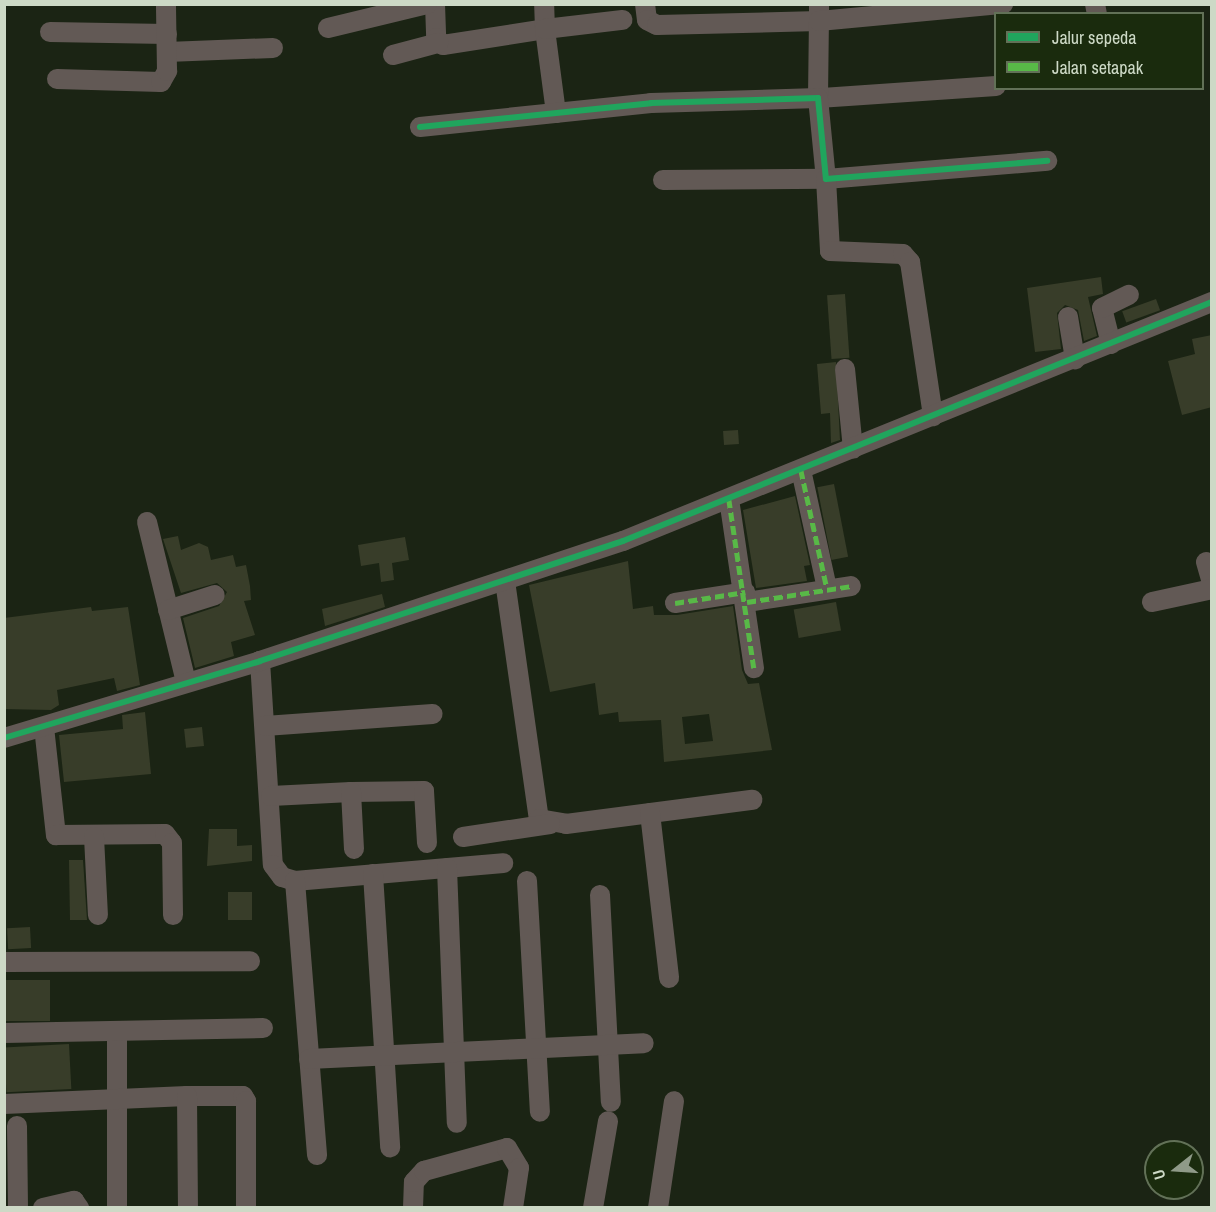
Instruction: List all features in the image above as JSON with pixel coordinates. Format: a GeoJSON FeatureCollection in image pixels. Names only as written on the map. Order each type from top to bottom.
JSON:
{"type":"FeatureCollection","features":[{"type":"Feature","properties":{"kind":"street"},"geometry":{"type":"LineString","coordinates":[[57,79],[161,82],[167,43],[166,4]]}},
{"type":"Feature","properties":{"kind":"street"},"geometry":{"type":"LineString","coordinates":[[328,28],[427,4]]}},
{"type":"Feature","properties":{"kind":"street"},"geometry":{"type":"LineString","coordinates":[[435,4],[438,43]]}},
{"type":"Feature","properties":{"kind":"street"},"geometry":{"type":"LineString","coordinates":[[544,4],[556,113]]}},
{"type":"Feature","properties":{"kind":"street"},"geometry":{"type":"LineString","coordinates":[[645,4],[647,20],[657,26],[819,13],[1003,4]]}},
{"type":"Feature","properties":{"kind":"street"},"geometry":{"type":"LineString","coordinates":[[819,13],[818,99],[830,251],[903,254],[910,262],[933,416]]}},
{"type":"Feature","properties":{"kind":"street"},"geometry":{"type":"LineString","coordinates":[[393,55],[438,43],[622,20]]}},
{"type":"Feature","properties":{"kind":"street"},"geometry":{"type":"LineString","coordinates":[[50,32],[167,43],[273,48]]}},
{"type":"Feature","properties":{"kind":"street"},"geometry":{"type":"LineString","coordinates":[[420,127],[651,103],[818,99],[994,87]]}},
{"type":"Feature","properties":{"kind":"street"},"geometry":{"type":"LineString","coordinates":[[663,180],[826,179],[1047,161]]}},
{"type":"Feature","properties":{"kind":"street"},"geometry":{"type":"LineString","coordinates":[[1111,344],[1102,308],[1129,295]]}},
{"type":"Feature","properties":{"kind":"street"},"geometry":{"type":"LineString","coordinates":[[4,738],[44,728],[186,682],[260,662],[505,581],[729,499],[1212,302]]}},
{"type":"Feature","properties":{"kind":"street"},"geometry":{"type":"LineString","coordinates":[[1068,316],[1075,358]]}},
{"type":"Feature","properties":{"kind":"street"},"geometry":{"type":"LineString","coordinates":[[845,369],[853,449]]}},
{"type":"Feature","properties":{"kind":"street"},"geometry":{"type":"LineString","coordinates":[[801,470],[827,588]]}},
{"type":"Feature","properties":{"kind":"street"},"geometry":{"type":"LineString","coordinates":[[729,499],[746,597],[754,668]]}},
{"type":"Feature","properties":{"kind":"street"},"geometry":{"type":"LineString","coordinates":[[147,522],[186,682]]}},
{"type":"Feature","properties":{"kind":"street"},"geometry":{"type":"LineString","coordinates":[[1206,562],[1212,583]]}},
{"type":"Feature","properties":{"kind":"street"},"geometry":{"type":"LineString","coordinates":[[505,581],[534,808],[539,819],[550,824]]}},
{"type":"Feature","properties":{"kind":"street"},"geometry":{"type":"LineString","coordinates":[[675,603],[851,586]]}},
{"type":"Feature","properties":{"kind":"street"},"geometry":{"type":"LineString","coordinates":[[1152,602],[1212,589]]}},
{"type":"Feature","properties":{"kind":"street"},"geometry":{"type":"LineString","coordinates":[[168,610],[215,595]]}},
{"type":"Feature","properties":{"kind":"street"},"geometry":{"type":"LineString","coordinates":[[260,662],[271,796],[273,865],[295,881],[503,863]]}},
{"type":"Feature","properties":{"kind":"street"},"geometry":{"type":"LineString","coordinates":[[265,726],[433,714]]}},
{"type":"Feature","properties":{"kind":"street"},"geometry":{"type":"LineString","coordinates":[[44,728],[52,828],[61,838],[170,838],[173,915]]}},
{"type":"Feature","properties":{"kind":"street"},"geometry":{"type":"LineString","coordinates":[[271,796],[424,791],[428,843]]}},
{"type":"Feature","properties":{"kind":"street"},"geometry":{"type":"LineString","coordinates":[[351,792],[354,849]]}},
{"type":"Feature","properties":{"kind":"street"},"geometry":{"type":"LineString","coordinates":[[463,837],[550,824],[752,800]]}},
{"type":"Feature","properties":{"kind":"street"},"geometry":{"type":"LineString","coordinates":[[651,813],[669,978]]}},
{"type":"Feature","properties":{"kind":"street"},"geometry":{"type":"LineString","coordinates":[[94,837],[98,915]]}},
{"type":"Feature","properties":{"kind":"street"},"geometry":{"type":"LineString","coordinates":[[447,868],[457,1123]]}},
{"type":"Feature","properties":{"kind":"street"},"geometry":{"type":"LineString","coordinates":[[373,874],[390,1148]]}},
{"type":"Feature","properties":{"kind":"street"},"geometry":{"type":"LineString","coordinates":[[295,881],[317,1155]]}},
{"type":"Feature","properties":{"kind":"street"},"geometry":{"type":"LineString","coordinates":[[527,881],[540,1112]]}},
{"type":"Feature","properties":{"kind":"street"},"geometry":{"type":"LineString","coordinates":[[593,1208],[609,1111],[600,895]]}},
{"type":"Feature","properties":{"kind":"street"},"geometry":{"type":"LineString","coordinates":[[4,962],[250,961]]}},
{"type":"Feature","properties":{"kind":"street"},"geometry":{"type":"LineString","coordinates":[[4,1033],[263,1028]]}},
{"type":"Feature","properties":{"kind":"street"},"geometry":{"type":"LineString","coordinates":[[117,1031],[117,1208]]}},
{"type":"Feature","properties":{"kind":"street"},"geometry":{"type":"LineString","coordinates":[[309,1059],[384,1052],[644,1043]]}},
{"type":"Feature","properties":{"kind":"street"},"geometry":{"type":"LineString","coordinates":[[187,1096],[188,1208]]}},
{"type":"Feature","properties":{"kind":"street"},"geometry":{"type":"LineString","coordinates":[[4,1104],[187,1096],[243,1096],[246,1101],[246,1208]]}},
{"type":"Feature","properties":{"kind":"street"},"geometry":{"type":"LineString","coordinates":[[658,1208],[674,1101]]}},
{"type":"Feature","properties":{"kind":"street"},"geometry":{"type":"LineString","coordinates":[[17,1126],[18,1208]]}},
{"type":"Feature","properties":{"kind":"street"},"geometry":{"type":"LineString","coordinates":[[413,1208],[414,1182],[424,1171],[507,1148],[519,1168],[513,1208]]}},
{"type":"Feature","properties":{"kind":"street"},"geometry":{"type":"LineString","coordinates":[[43,1208],[74,1201],[79,1208]]}},
{"type":"Feature","properties":{"kind":"building"},"geometry":{"type":"Polygon","coordinates":[[[1101,277],[1103,294],[1088,297],[1097,336],[1084,341],[1078,310],[1065,305],[1057,313],[1061,349],[1035,352],[1027,288],[1101,277]]]}},
{"type":"Feature","properties":{"kind":"building"},"geometry":{"type":"Polygon","coordinates":[[[845,294],[849,358],[832,359],[827,295],[845,294]]]}},
{"type":"Feature","properties":{"kind":"building"},"geometry":{"type":"Polygon","coordinates":[[[1156,299],[1160,310],[1126,323],[1122,311],[1156,299]]]}},
{"type":"Feature","properties":{"kind":"building"},"geometry":{"type":"Polygon","coordinates":[[[1212,335],[1212,407],[1182,415],[1168,361],[1195,354],[1192,339],[1212,335]]]}},
{"type":"Feature","properties":{"kind":"building"},"geometry":{"type":"Polygon","coordinates":[[[836,362],[840,440],[831,443],[830,413],[821,414],[817,364],[836,362]]]}},
{"type":"Feature","properties":{"kind":"building"},"geometry":{"type":"Polygon","coordinates":[[[738,430],[739,444],[724,445],[723,431],[738,430]]]}},
{"type":"Feature","properties":{"kind":"building"},"geometry":{"type":"Polygon","coordinates":[[[834,484],[848,557],[831,560],[817,487],[834,484]]]}},
{"type":"Feature","properties":{"kind":"building"},"geometry":{"type":"Polygon","coordinates":[[[795,496],[810,565],[804,566],[807,581],[756,588],[743,510],[795,496]]]}},
{"type":"Feature","properties":{"kind":"building"},"geometry":{"type":"Polygon","coordinates":[[[178,536],[181,550],[199,543],[208,547],[211,560],[233,555],[236,567],[246,565],[250,586],[251,600],[244,601],[255,635],[231,642],[234,656],[195,668],[183,618],[219,606],[227,592],[217,583],[181,593],[163,539],[178,536]]]}},
{"type":"Feature","properties":{"kind":"building"},"geometry":{"type":"Polygon","coordinates":[[[405,537],[409,560],[392,563],[394,580],[381,582],[379,563],[361,566],[358,545],[405,537]]]}},
{"type":"Feature","properties":{"kind":"building"},"geometry":{"type":"Polygon","coordinates":[[[628,561],[633,609],[653,606],[654,615],[677,615],[733,606],[742,670],[748,684],[759,683],[772,750],[664,762],[661,720],[619,722],[618,712],[599,715],[595,683],[550,692],[529,585],[628,561]],[[709,714],[682,717],[685,744],[713,741],[709,714]]]}},
{"type":"Feature","properties":{"kind":"building"},"geometry":{"type":"Polygon","coordinates":[[[382,594],[385,607],[325,626],[322,609],[382,594]]]}},
{"type":"Feature","properties":{"kind":"building"},"geometry":{"type":"Polygon","coordinates":[[[836,602],[841,631],[799,638],[794,609],[836,602]]]}},
{"type":"Feature","properties":{"kind":"building"},"geometry":{"type":"Polygon","coordinates":[[[91,607],[92,611],[128,607],[140,685],[117,691],[114,678],[57,690],[59,705],[51,710],[4,709],[4,618],[91,607]]]}},
{"type":"Feature","properties":{"kind":"building"},"geometry":{"type":"Polygon","coordinates":[[[145,712],[151,774],[64,782],[59,735],[123,729],[122,715],[145,712]]]}},
{"type":"Feature","properties":{"kind":"building"},"geometry":{"type":"Polygon","coordinates":[[[202,727],[204,746],[186,748],[184,729],[202,727]]]}},
{"type":"Feature","properties":{"kind":"building"},"geometry":{"type":"Polygon","coordinates":[[[209,829],[237,829],[237,846],[252,845],[252,861],[207,866],[209,829]]]}},
{"type":"Feature","properties":{"kind":"building"},"geometry":{"type":"Polygon","coordinates":[[[69,860],[83,860],[87,920],[70,920],[69,860]]]}},
{"type":"Feature","properties":{"kind":"building"},"geometry":{"type":"Polygon","coordinates":[[[228,892],[252,892],[252,920],[228,920],[228,892]]]}},
{"type":"Feature","properties":{"kind":"building"},"geometry":{"type":"Polygon","coordinates":[[[30,927],[31,948],[8,949],[7,928],[30,927]]]}},
{"type":"Feature","properties":{"kind":"building"},"geometry":{"type":"Polygon","coordinates":[[[4,980],[50,980],[50,1021],[4,1021],[4,980]]]}},
{"type":"Feature","properties":{"kind":"building"},"geometry":{"type":"Polygon","coordinates":[[[69,1044],[71,1089],[6,1092],[4,1047],[69,1044]]]}},
{"type":"Feature","properties":{"kind":"marked path"},"geometry":{"type":"LineString","coordinates":[[801,470],[827,588]]}},
{"type":"Feature","properties":{"kind":"marked path"},"geometry":{"type":"LineString","coordinates":[[729,499],[754,668]]}},
{"type":"Feature","properties":{"kind":"marked path"},"geometry":{"type":"LineString","coordinates":[[747,602],[851,586]]}},
{"type":"Feature","properties":{"kind":"marked path"},"geometry":{"type":"LineString","coordinates":[[675,603],[745,592]]}},
{"type":"Feature","properties":{"kind":"cycle path"},"geometry":{"type":"LineString","coordinates":[[420,127],[651,103],[818,98],[826,179],[1047,161]]}},
{"type":"Feature","properties":{"kind":"cycle path"},"geometry":{"type":"LineString","coordinates":[[4,738],[260,661],[623,541],[1212,302]]}}]}
